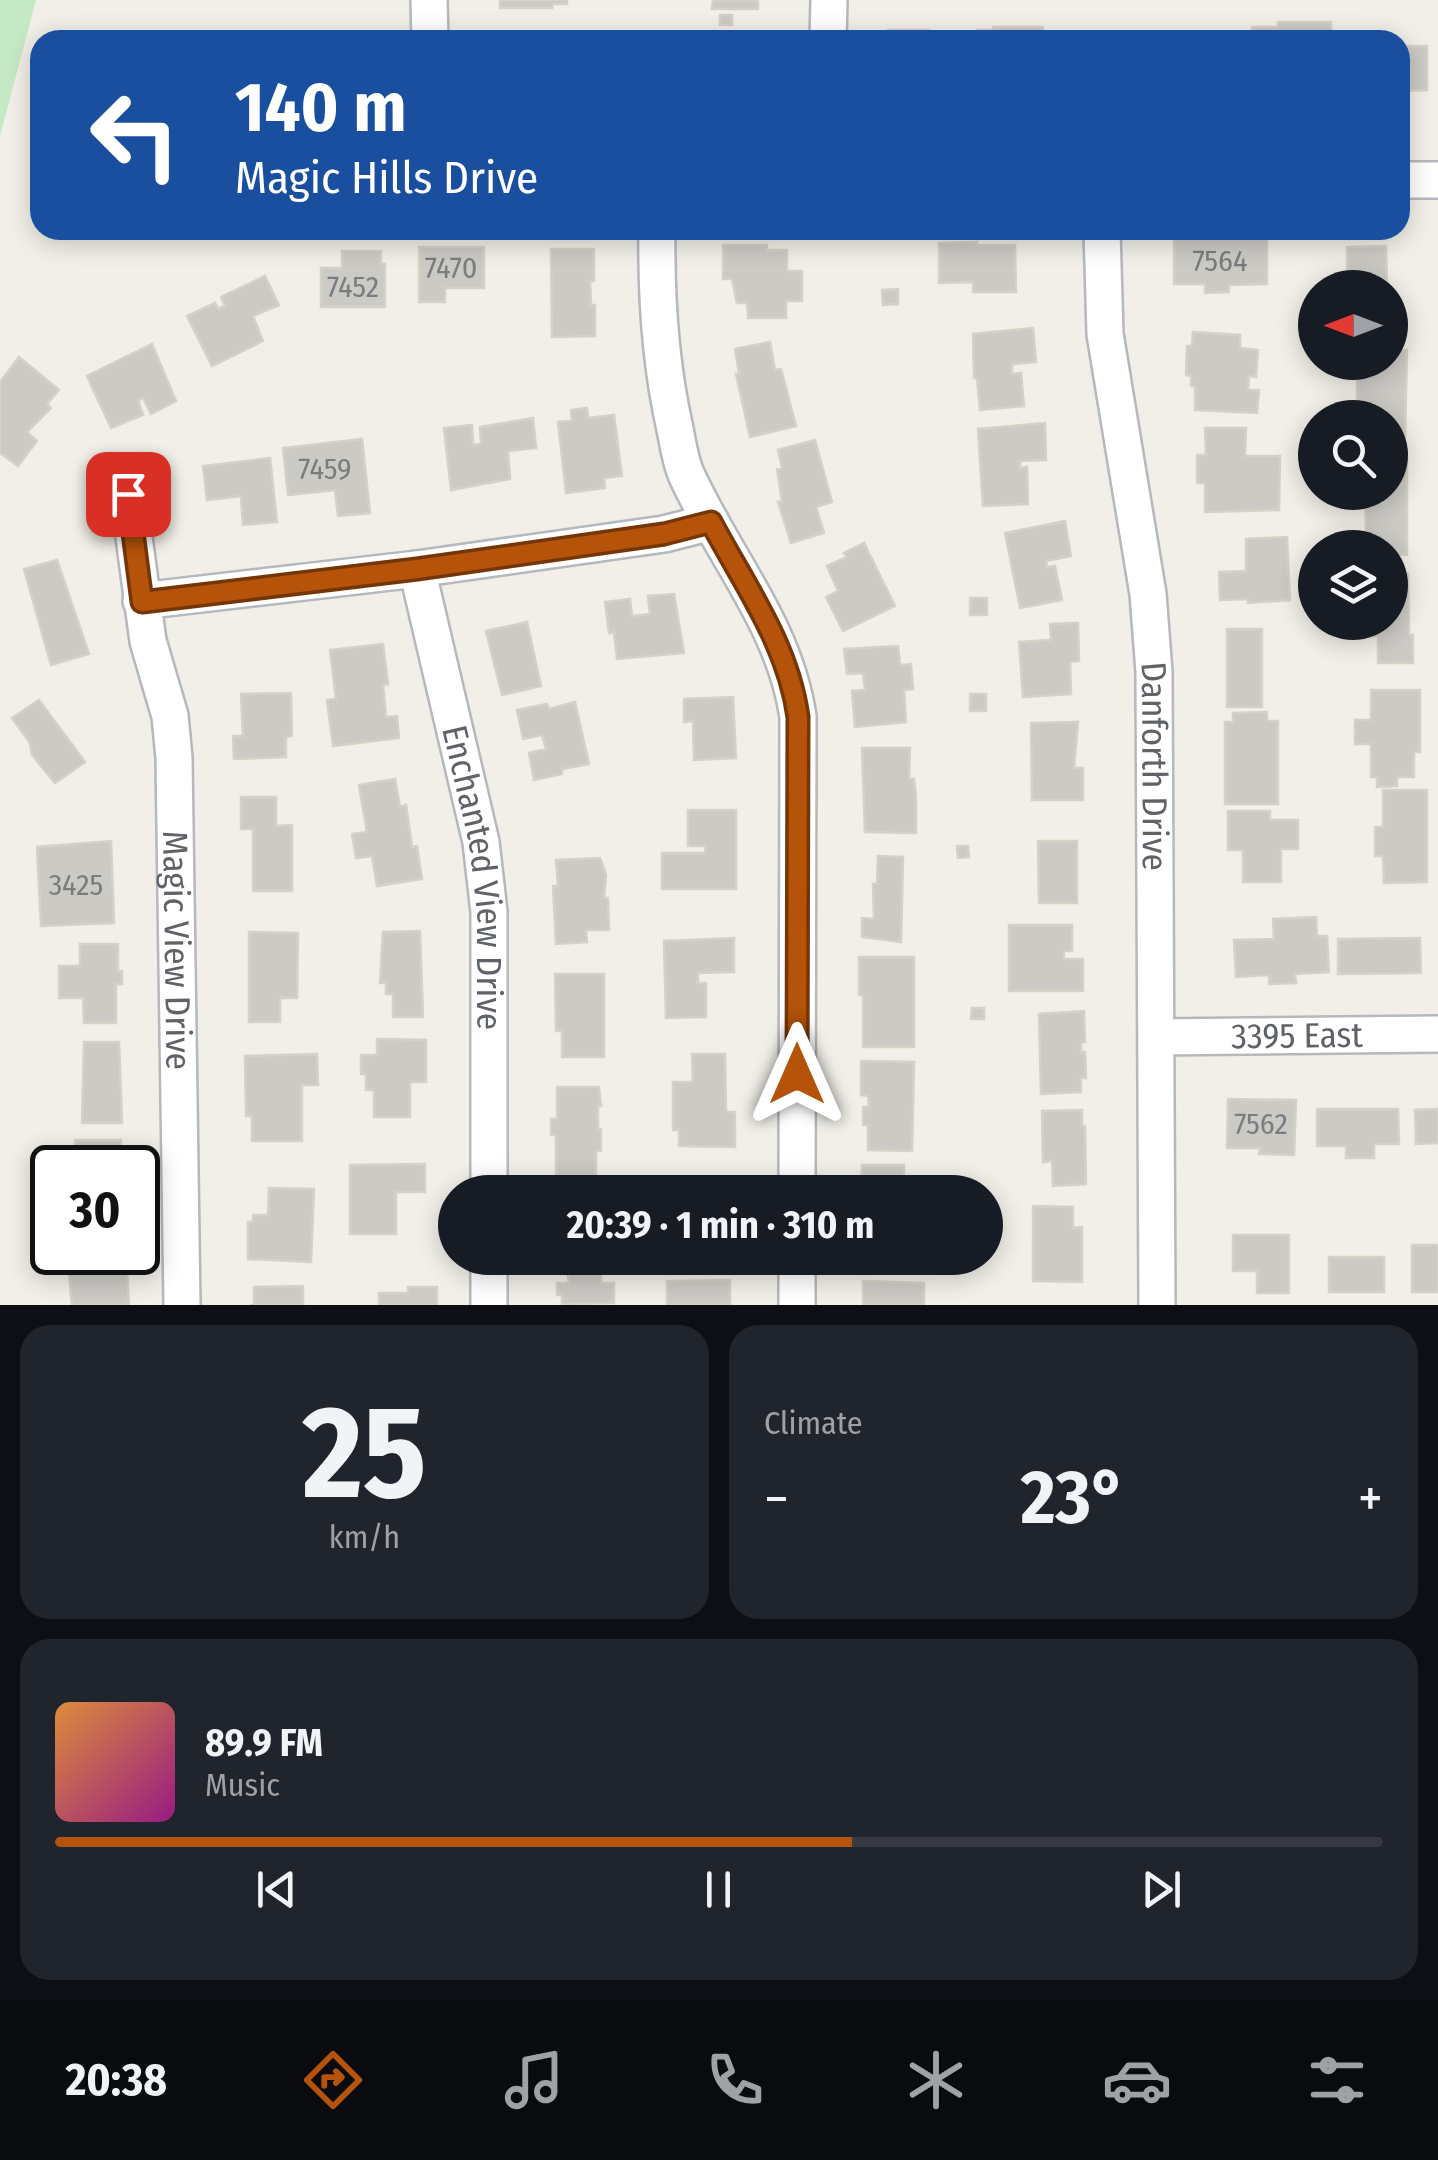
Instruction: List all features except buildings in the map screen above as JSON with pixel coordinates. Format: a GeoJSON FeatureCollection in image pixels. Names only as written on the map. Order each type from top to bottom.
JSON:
{"type":"FeatureCollection","features":[{"type":"Feature","properties":{"kind":"street"},"geometry":{"type":"LineString","coordinates":[[429,0],[430,30]]}},
{"type":"Feature","properties":{"kind":"street"},"geometry":{"type":"LineString","coordinates":[[828,0],[828,30]]}},
{"type":"Feature","properties":{"kind":"street"},"geometry":{"type":"LineString","coordinates":[[1410,180],[1438,180]]}},
{"type":"Feature","properties":{"kind":"street"},"geometry":{"type":"LineString","coordinates":[[657,240],[658,317],[667,394],[684,470],[783,653],[796,701],[797,1175]]}},
{"type":"Feature","properties":{"kind":"street","name":"Danforth Drive"},"geometry":{"type":"LineString","coordinates":[[1102,240],[1106,334],[1148,594],[1154,672],[1157,1305]]}},
{"type":"Feature","properties":{"kind":"street","name":"Magic View Drive"},"geometry":{"type":"LineString","coordinates":[[128,494],[148,641],[170,716],[174,758],[182,1305]]}},
{"type":"Feature","properties":{"kind":"street"},"geometry":{"type":"LineString","coordinates":[[142,602],[417,569],[664,534],[711,522]]}},
{"type":"Feature","properties":{"kind":"street","name":"Enchanted View Drive"},"geometry":{"type":"LineString","coordinates":[[417,569],[481,842],[489,912],[489,1175]]}},
{"type":"Feature","properties":{"kind":"street","name":"3395 East"},"geometry":{"type":"LineString","coordinates":[[1157,1037],[1438,1034]]}},
{"type":"Feature","properties":{"kind":"street"},"geometry":{"type":"LineString","coordinates":[[488,1275],[488,1305]]}},
{"type":"Feature","properties":{"kind":"street"},"geometry":{"type":"LineString","coordinates":[[797,1275],[797,1305]]}},
{"type":"Feature","properties":{"kind":"green space"},"geometry":{"type":"Polygon","coordinates":[[[0,0],[36,0],[0,136],[0,0]]]}},
{"type":"Feature","properties":{"kind":"route"},"geometry":{"type":"LineString","coordinates":[[128,494],[142,602],[417,569],[664,534],[711,522],[768,623],[794,685],[798,717],[797,1074]]}}]}
